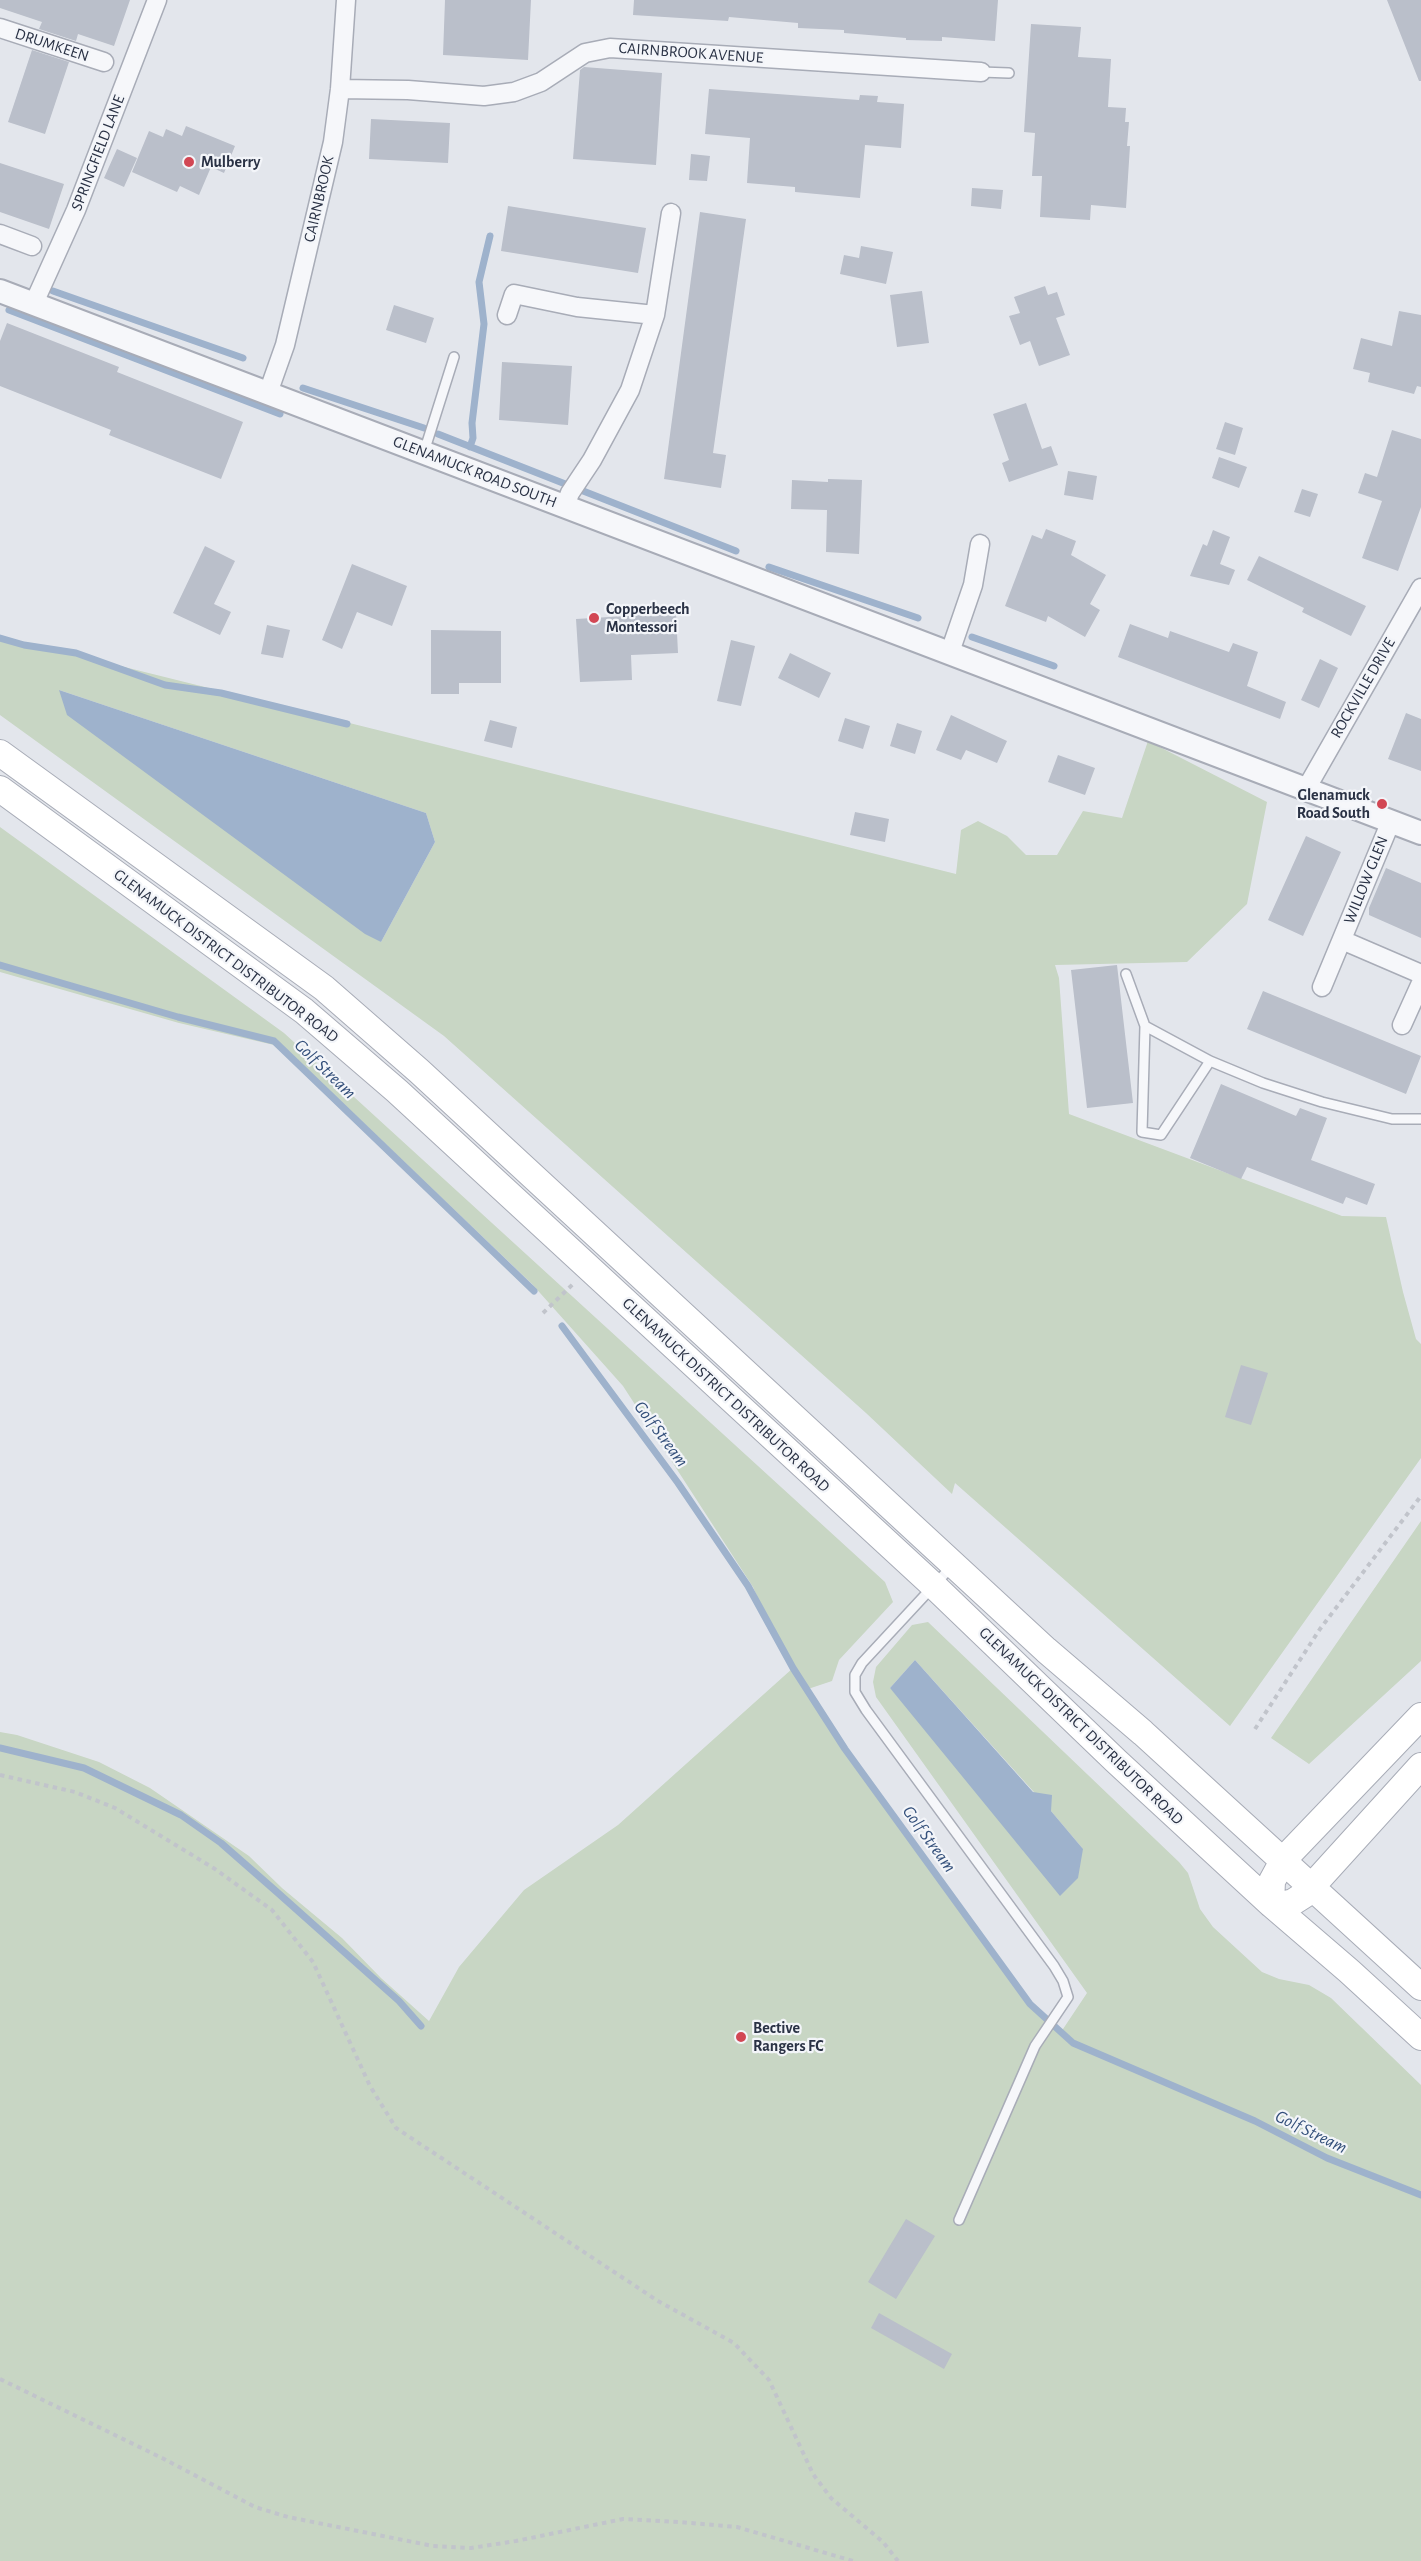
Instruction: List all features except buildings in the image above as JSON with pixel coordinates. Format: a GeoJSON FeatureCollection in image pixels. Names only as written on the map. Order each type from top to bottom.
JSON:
{"type":"FeatureCollection","features":[{"type":"Feature","properties":{"kind":"main road","name":"GLENAMUCK DISTRICT DISTRIBUTOR ROAD"},"geometry":{"type":"LineString","coordinates":[[0,753],[324,988],[418,1071],[1047,1650],[1284,1859],[1421,1987]]}},
{"type":"Feature","properties":{"kind":"main road","name":"GLENAMUCK DISTRICT DISTRIBUTOR ROAD"},"geometry":{"type":"LineString","coordinates":[[0,789],[304,1011],[397,1091],[934,1586],[1116,1761],[1271,1904],[1421,2037]]}},
{"type":"Feature","properties":{"kind":"main road"},"geometry":{"type":"LineString","coordinates":[[1421,1716],[1284,1859],[1272,1881],[1271,1904],[1282,1905],[1293,1902],[1312,1886],[1421,1766]]}},
{"type":"Feature","properties":{"kind":"street","name":"SPRINGFIELD LANE"},"geometry":{"type":"LineString","coordinates":[[33,303],[76,210],[157,0]]}},
{"type":"Feature","properties":{"kind":"street","name":"CAIRNBROOK"},"geometry":{"type":"LineString","coordinates":[[268,393],[285,345],[333,142],[340,89],[346,0]]}},
{"type":"Feature","properties":{"kind":"street","name":"DRUMKEEN"},"geometry":{"type":"LineString","coordinates":[[0,28],[104,62]]}},
{"type":"Feature","properties":{"kind":"street","name":"CAIRNBROOK AVENUE"},"geometry":{"type":"LineString","coordinates":[[340,89],[408,90],[484,96],[514,92],[541,82],[585,52],[610,48],[981,72]]}},
{"type":"Feature","properties":{"kind":"street"},"geometry":{"type":"LineString","coordinates":[[571,494],[630,390],[655,315],[671,213]]}},
{"type":"Feature","properties":{"kind":"street"},"geometry":{"type":"LineString","coordinates":[[0,234],[32,246]]}},
{"type":"Feature","properties":{"kind":"street","name":"GLENAMUCK ROAD SOUTH"},"geometry":{"type":"LineString","coordinates":[[0,291],[424,452],[571,494],[950,652],[1421,833]]}},
{"type":"Feature","properties":{"kind":"street"},"geometry":{"type":"LineString","coordinates":[[507,315],[514,294],[577,307],[655,315]]}},
{"type":"Feature","properties":{"kind":"street"},"geometry":{"type":"LineString","coordinates":[[950,652],[973,585],[980,544]]}},
{"type":"Feature","properties":{"kind":"street","name":"ROCKVILLE DRIVE"},"geometry":{"type":"LineString","coordinates":[[1306,789],[1421,588]]}},
{"type":"Feature","properties":{"kind":"street","name":"WILLOW GLEN"},"geometry":{"type":"LineString","coordinates":[[1322,987],[1391,821]]}},
{"type":"Feature","properties":{"kind":"street","name":"WILLOW GLEN"},"geometry":{"type":"LineString","coordinates":[[1342,940],[1421,974]]}},
{"type":"Feature","properties":{"kind":"street"},"geometry":{"type":"LineString","coordinates":[[1402,1025],[1421,983]]}},
{"type":"Feature","properties":{"kind":"lane"},"geometry":{"type":"LineString","coordinates":[[981,72],[1009,73]]}},
{"type":"Feature","properties":{"kind":"lane"},"geometry":{"type":"LineString","coordinates":[[424,452],[454,357]]}},
{"type":"Feature","properties":{"kind":"lane"},"geometry":{"type":"LineString","coordinates":[[1126,974],[1145,1026],[1142,1132],[1161,1135],[1210,1061]]}},
{"type":"Feature","properties":{"kind":"lane"},"geometry":{"type":"LineString","coordinates":[[1145,1026],[1210,1061],[1263,1083],[1322,1102],[1392,1119],[1421,1119]]}},
{"type":"Feature","properties":{"kind":"lane"},"geometry":{"type":"LineString","coordinates":[[953,1564],[862,1663],[855,1675],[855,1692],[1054,1966],[1063,1981],[1068,1996],[1035,2046],[959,2220]]}},
{"type":"Feature","properties":{"kind":"path"},"geometry":{"type":"LineString","coordinates":[[543,1313],[588,1268]]}},
{"type":"Feature","properties":{"kind":"path"},"geometry":{"type":"LineString","coordinates":[[1254,1729],[1320,1629],[1421,1496]]}},
{"type":"Feature","properties":{"kind":"path"},"geometry":{"type":"LineString","coordinates":[[0,1774],[75,1792],[115,1808],[215,1869],[273,1910],[313,1962],[370,2086],[396,2128],[658,2301],[735,2343],[769,2380],[813,2474],[831,2498],[883,2542],[898,2561]]}},
{"type":"Feature","properties":{"kind":"path"},"geometry":{"type":"LineString","coordinates":[[0,2379],[164,2458],[255,2507],[288,2517],[433,2546],[471,2548],[623,2519],[679,2522],[737,2527],[853,2561]]}},
{"type":"Feature","properties":{"kind":"green space"},"geometry":{"type":"Polygon","coordinates":[[[0,636],[956,874],[961,830],[978,821],[1007,836],[1026,855],[1057,855],[1083,811],[1122,818],[1148,741],[1267,802],[1247,904],[1187,962],[1055,965],[1059,978],[1069,1114],[1342,1216],[1386,1217],[1403,1292],[1416,1339],[1421,1344],[1421,1458],[1230,1726],[955,1483],[952,1494],[866,1413],[444,1036],[0,715],[0,636]],[[59,690],[381,942],[435,842],[426,813],[59,690]]]}},
{"type":"Feature","properties":{"kind":"green space"},"geometry":{"type":"Polygon","coordinates":[[[0,827],[284,1033],[885,1582],[893,1602],[839,1660],[832,1681],[808,1689],[845,1749],[1030,2004],[1061,2032],[1087,1993],[876,1697],[873,1682],[876,1667],[912,1625],[928,1622],[1179,1862],[1188,1873],[1200,1909],[1213,1927],[1262,1972],[1279,1979],[1309,1985],[1331,1998],[1421,2085],[1421,2561],[0,2561],[0,1732],[17,1735],[99,1762],[150,1788],[249,1856],[282,1888],[342,1938],[381,1978],[429,2021],[459,1967],[524,1890],[618,1825],[793,1668],[773,1633],[753,1587],[623,1386],[532,1284],[278,1041],[274,1045],[179,1023],[0,972],[0,827]],[[915,1660],[890,1688],[1083,1849],[915,1660]]]}},
{"type":"Feature","properties":{"kind":"green space"},"geometry":{"type":"Polygon","coordinates":[[[1421,1521],[1421,1661],[1309,1764],[1271,1738],[1421,1521]]]}},
{"type":"Feature","properties":{"kind":"water"},"geometry":{"type":"Polygon","coordinates":[[[59,690],[426,813],[435,842],[381,942],[365,934],[67,715],[59,690]]]}},
{"type":"Feature","properties":{"kind":"water"},"geometry":{"type":"Polygon","coordinates":[[[915,1660],[1033,1792],[1052,1795],[1051,1811],[1083,1849],[1078,1878],[1060,1896],[890,1688],[915,1660]]]}},
{"type":"Feature","properties":{"kind":"waterway"},"geometry":{"type":"LineString","coordinates":[[470,447],[473,438],[472,423],[484,324],[479,282],[490,236]]}},
{"type":"Feature","properties":{"kind":"waterway"},"geometry":{"type":"LineString","coordinates":[[53,291],[243,358]]}},
{"type":"Feature","properties":{"kind":"waterway"},"geometry":{"type":"LineString","coordinates":[[9,310],[280,414]]}},
{"type":"Feature","properties":{"kind":"waterway"},"geometry":{"type":"LineString","coordinates":[[303,388],[424,428]]}},
{"type":"Feature","properties":{"kind":"waterway"},"geometry":{"type":"LineString","coordinates":[[438,434],[736,551]]}},
{"type":"Feature","properties":{"kind":"waterway"},"geometry":{"type":"LineString","coordinates":[[769,567],[918,618]]}},
{"type":"Feature","properties":{"kind":"waterway"},"geometry":{"type":"LineString","coordinates":[[972,637],[1054,666]]}},
{"type":"Feature","properties":{"kind":"waterway"},"geometry":{"type":"LineString","coordinates":[[0,638],[24,645],[76,653],[165,685],[221,693],[347,724]]}},
{"type":"Feature","properties":{"kind":"waterway","name":"Golf Stream"},"geometry":{"type":"LineString","coordinates":[[0,965],[178,1017],[274,1041],[534,1291]]}},
{"type":"Feature","properties":{"kind":"waterway","name":"Golf Stream"},"geometry":{"type":"LineString","coordinates":[[562,1326],[678,1483],[748,1586],[793,1668],[845,1749],[1030,2004],[1073,2043],[1255,2121],[1327,2158],[1421,2195]]}},
{"type":"Feature","properties":{"kind":"waterway"},"geometry":{"type":"LineString","coordinates":[[0,1748],[84,1768],[181,1815],[221,1843],[278,1893],[399,2001],[421,2026]]}},
{"type":"Feature","properties":{"kind":"place","name":"Mulberry"},"geometry":{"type":"Point","coordinates":[189,162]}},
{"type":"Feature","properties":{"kind":"place","name":"Copperbeech Montessori"},"geometry":{"type":"Point","coordinates":[594,618]}},
{"type":"Feature","properties":{"kind":"place","name":"Glenamuck Road South"},"geometry":{"type":"Point","coordinates":[1382,804]}},
{"type":"Feature","properties":{"kind":"place","name":"Bective Rangers FC"},"geometry":{"type":"Point","coordinates":[741,2037]}}]}
